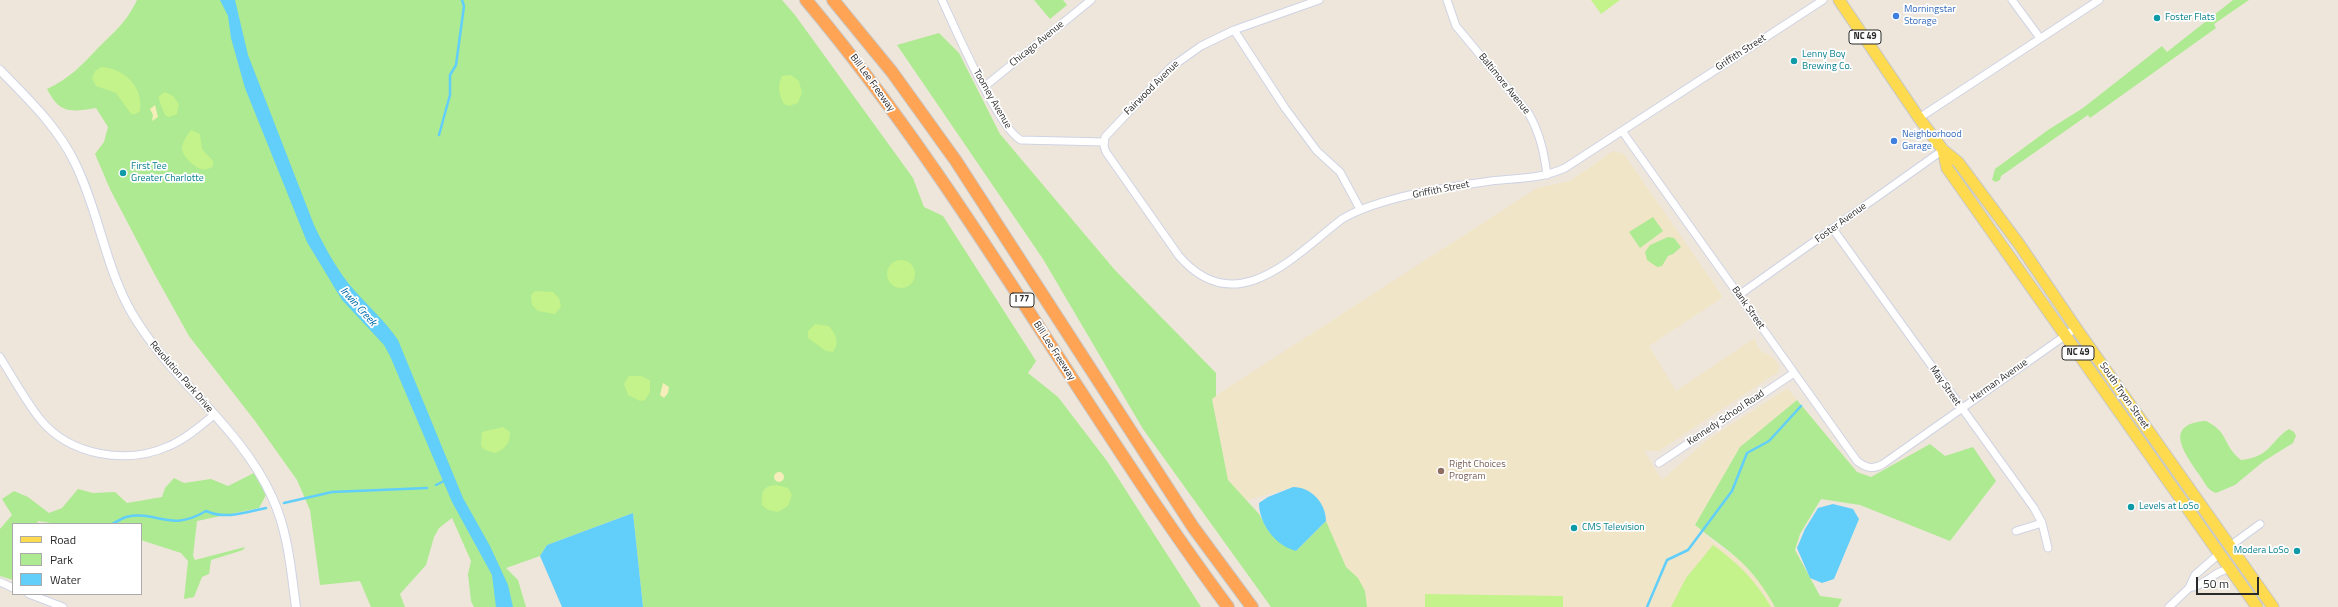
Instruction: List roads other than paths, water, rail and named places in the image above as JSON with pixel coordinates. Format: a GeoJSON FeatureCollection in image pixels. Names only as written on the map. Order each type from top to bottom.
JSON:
{"type":"FeatureCollection","features":[{"type":"Feature","properties":{"kind":"highway"},"geometry":{"type":"LineString","coordinates":[[798,0],[851,53]]}},
{"type":"Feature","properties":{"kind":"highway","name":"Bill Lee Freeway"},"geometry":{"type":"LineString","coordinates":[[806,0],[851,53],[952,194],[1180,542],[1228,607]]}},
{"type":"Feature","properties":{"kind":"highway","name":"Bill Lee Freeway"},"geometry":{"type":"LineString","coordinates":[[833,0],[892,72],[956,161],[1193,527],[1252,607]]}},
{"type":"Feature","properties":{"kind":"highway"},"geometry":{"type":"LineString","coordinates":[[840,0],[864,38]]}},
{"type":"Feature","properties":{"kind":"main road","name":"South Tryon Street"},"geometry":{"type":"LineString","coordinates":[[1839,0],[1942,150],[1958,162],[2019,244],[2076,328],[2273,607]]}},
{"type":"Feature","properties":{"kind":"main road","name":"South Tryon Street"},"geometry":{"type":"LineString","coordinates":[[1942,150],[1947,168],[2257,607]]}},
{"type":"Feature","properties":{"kind":"main road"},"geometry":{"type":"LineString","coordinates":[[2220,553],[2230,546]]}},
{"type":"Feature","properties":{"kind":"street","name":"Toomey Avenue"},"geometry":{"type":"LineString","coordinates":[[942,0],[984,87],[1016,137],[1021,140],[1104,142]]}},
{"type":"Feature","properties":{"kind":"street","name":"Chicago Avenue"},"geometry":{"type":"LineString","coordinates":[[984,87],[1091,0]]}},
{"type":"Feature","properties":{"kind":"street","name":"Fairwood Avenue"},"geometry":{"type":"LineString","coordinates":[[1104,142],[1107,134],[1170,68],[1201,46],[1234,30],[1319,0]]}},
{"type":"Feature","properties":{"kind":"street","name":"Baltimore Avenue"},"geometry":{"type":"LineString","coordinates":[[1447,0],[1456,26],[1529,114],[1536,126],[1543,146],[1546,175]]}},
{"type":"Feature","properties":{"kind":"street","name":"Griffith Street"},"geometry":{"type":"LineString","coordinates":[[1104,142],[1106,152],[1180,256],[1200,274],[1218,282],[1239,284],[1264,278],[1342,219],[1360,209],[1377,203],[1453,187],[1546,175],[1565,168],[1823,0]]}},
{"type":"Feature","properties":{"kind":"street"},"geometry":{"type":"LineString","coordinates":[[2012,0],[2040,38]]}},
{"type":"Feature","properties":{"kind":"street"},"geometry":{"type":"LineString","coordinates":[[1919,118],[2099,0]]}},
{"type":"Feature","properties":{"kind":"street"},"geometry":{"type":"LineString","coordinates":[[1234,30],[1285,108],[1317,151],[1340,172],[1360,209]]}},
{"type":"Feature","properties":{"kind":"street","name":"Revolution Park Drive"},"geometry":{"type":"LineString","coordinates":[[0,70],[35,106],[70,154],[86,188],[124,298],[132,314],[162,358],[214,415],[252,460],[273,498],[284,530],[296,607]]}},
{"type":"Feature","properties":{"kind":"street","name":"Bank Street"},"geometry":{"type":"LineString","coordinates":[[1622,131],[1857,461],[1872,468],[1885,463]]}},
{"type":"Feature","properties":{"kind":"street","name":"Foster Avenue"},"geometry":{"type":"LineString","coordinates":[[1739,295],[1942,150]]}},
{"type":"Feature","properties":{"kind":"street","name":"May Street"},"geometry":{"type":"LineString","coordinates":[[1833,228],[2034,508],[2042,523],[2048,548]]}},
{"type":"Feature","properties":{"kind":"street","name":"Herman Avenue"},"geometry":{"type":"LineString","coordinates":[[1885,463],[2076,328]]}},
{"type":"Feature","properties":{"kind":"street"},"geometry":{"type":"LineString","coordinates":[[0,358],[40,420],[58,435],[71,443],[97,452],[118,456],[157,451],[176,443],[214,415]]}},
{"type":"Feature","properties":{"kind":"street","name":"Kennedy School Road"},"geometry":{"type":"LineString","coordinates":[[1659,464],[1794,373]]}},
{"type":"Feature","properties":{"kind":"street"},"geometry":{"type":"LineString","coordinates":[[2016,531],[2042,523]]}},
{"type":"Feature","properties":{"kind":"street"},"geometry":{"type":"LineString","coordinates":[[2230,546],[2260,524]]}},
{"type":"Feature","properties":{"kind":"street"},"geometry":{"type":"LineString","coordinates":[[2169,607],[2189,588],[2194,575],[2220,553]]}},
{"type":"Feature","properties":{"kind":"street"},"geometry":{"type":"LineString","coordinates":[[2189,588],[2201,585],[2218,571],[2231,569]]}},
{"type":"Feature","properties":{"kind":"street"},"geometry":{"type":"LineString","coordinates":[[0,582],[12,588]]}},
{"type":"Feature","properties":{"kind":"street"},"geometry":{"type":"LineString","coordinates":[[32,595],[63,607]]}},
{"type":"Feature","properties":{"kind":"water","name":"Irwin Creek"},"geometry":{"type":"Polygon","coordinates":[[[220,0],[235,0],[248,55],[314,225],[337,268],[398,340],[463,498],[490,546],[508,585],[513,607],[496,607],[492,575],[452,502],[384,345],[342,300],[307,242],[245,88],[231,38],[228,16],[220,0]]]}},
{"type":"Feature","properties":{"kind":"water"},"geometry":{"type":"Polygon","coordinates":[[[1293,487],[1306,490],[1316,497],[1323,508],[1326,521],[1296,551],[1282,544],[1270,533],[1262,519],[1259,503],[1268,497],[1293,487]]]}},
{"type":"Feature","properties":{"kind":"water"},"geometry":{"type":"Polygon","coordinates":[[[1833,504],[1853,509],[1859,519],[1834,579],[1822,583],[1810,578],[1797,548],[1805,529],[1818,508],[1833,504]]]}},
{"type":"Feature","properties":{"kind":"water"},"geometry":{"type":"Polygon","coordinates":[[[633,513],[643,607],[562,607],[540,556],[547,545],[633,513]]]}},
{"type":"Feature","properties":{"kind":"waterway"},"geometry":{"type":"LineString","coordinates":[[439,135],[450,95],[450,75],[456,65],[464,6],[462,0]]}},
{"type":"Feature","properties":{"kind":"waterway"},"geometry":{"type":"LineString","coordinates":[[1647,607],[1667,560],[1688,550],[1732,491],[1747,453],[1769,441],[1801,406]]}},
{"type":"Feature","properties":{"kind":"waterway"},"geometry":{"type":"LineString","coordinates":[[436,485],[446,480]]}},
{"type":"Feature","properties":{"kind":"waterway"},"geometry":{"type":"LineString","coordinates":[[284,503],[332,492],[427,488]]}},
{"type":"Feature","properties":{"kind":"waterway"},"geometry":{"type":"LineString","coordinates":[[114,523],[126,517],[147,516],[173,521],[193,517],[206,511],[214,514],[228,515],[266,508]]}},
{"type":"Feature","properties":{"kind":"place","name":"Morningstar Storage"},"geometry":{"type":"Point","coordinates":[1896,16]}},
{"type":"Feature","properties":{"kind":"place","name":"Foster Flats"},"geometry":{"type":"Point","coordinates":[2157,18]}},
{"type":"Feature","properties":{"kind":"place","name":"Lenny Boy Brewing Co."},"geometry":{"type":"Point","coordinates":[1794,61]}},
{"type":"Feature","properties":{"kind":"place","name":"Neighborhood Garage"},"geometry":{"type":"Point","coordinates":[1894,141]}},
{"type":"Feature","properties":{"kind":"place","name":"First Tee Greater Charlotte"},"geometry":{"type":"Point","coordinates":[123,173]}},
{"type":"Feature","properties":{"kind":"place","name":"Right Choices Program"},"geometry":{"type":"Point","coordinates":[1441,471]}},
{"type":"Feature","properties":{"kind":"place","name":"Levels at LoSo"},"geometry":{"type":"Point","coordinates":[2131,507]}},
{"type":"Feature","properties":{"kind":"place","name":"CMS Television"},"geometry":{"type":"Point","coordinates":[1574,528]}},
{"type":"Feature","properties":{"kind":"place","name":"Modera LoSo"},"geometry":{"type":"Point","coordinates":[2297,551]}}]}
